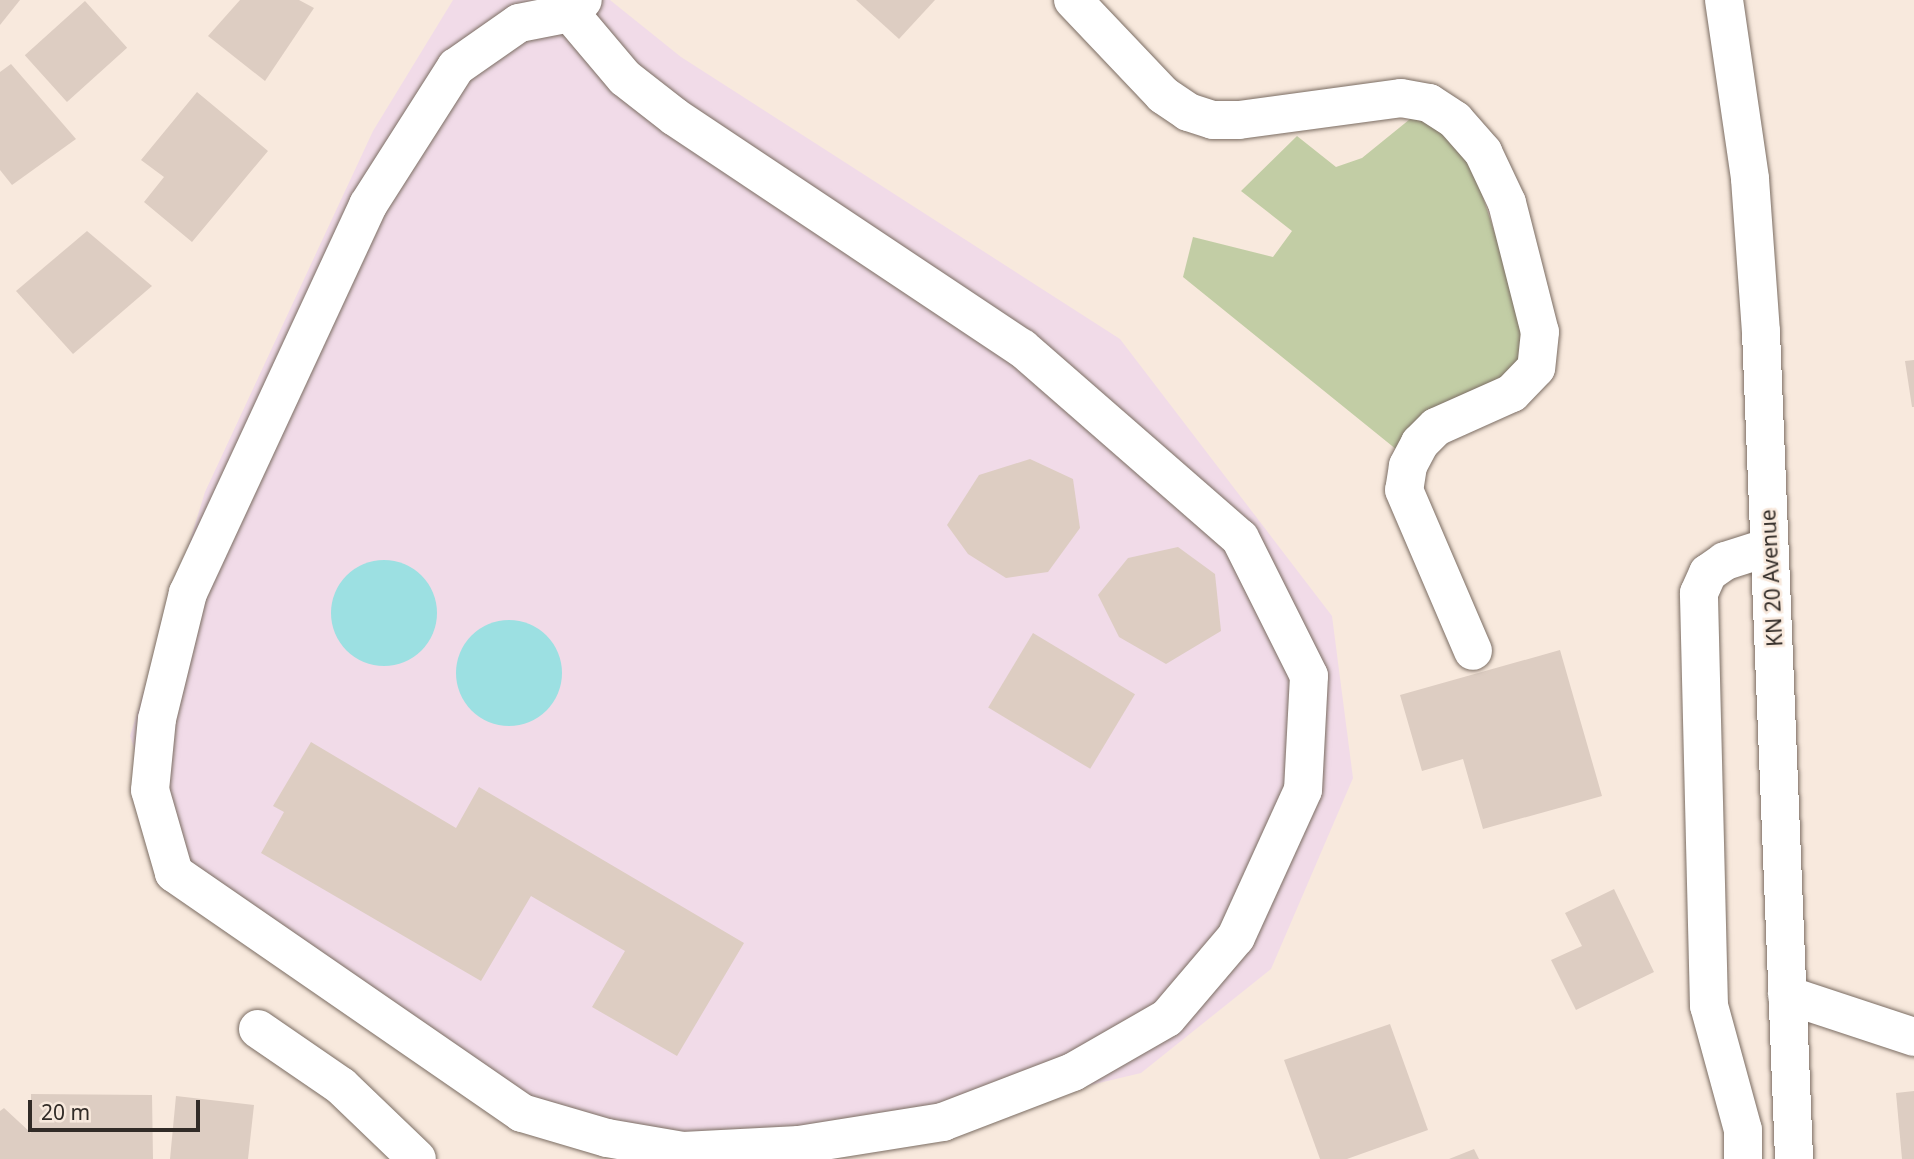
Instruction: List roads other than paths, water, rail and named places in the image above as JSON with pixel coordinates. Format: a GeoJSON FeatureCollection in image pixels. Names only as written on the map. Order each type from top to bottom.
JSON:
{"type":"FeatureCollection","features":[{"type":"Feature","properties":{"kind":"main road"},"geometry":{"type":"LineString","coordinates":[[1073,0],[1163,95],[1188,113],[1213,120],[1239,120],[1401,99],[1429,103],[1455,120],[1483,152],[1507,203],[1540,332],[1536,368],[1512,393],[1436,427],[1420,443],[1408,466],[1404,490],[1474,651]]}},
{"type":"Feature","properties":{"kind":"main road","name":"KN 20 Avenue"},"geometry":{"type":"LineString","coordinates":[[1724,0],[1750,179],[1769,547],[1794,1159]]}},
{"type":"Feature","properties":{"kind":"main road"},"geometry":{"type":"LineString","coordinates":[[576,7],[625,78],[675,117],[1022,348],[1240,538],[1308,676],[1303,790],[1236,937],[1167,1018],[1073,1072],[943,1122],[799,1145],[683,1151],[607,1138],[522,1113],[174,873],[150,790],[157,719],[188,593],[256,444],[368,205],[456,67],[519,23],[576,7]]}},
{"type":"Feature","properties":{"kind":"main road"},"geometry":{"type":"LineString","coordinates":[[1742,1159],[1743,1130],[1709,1006],[1699,593],[1708,573],[1725,561],[1769,547]]}},
{"type":"Feature","properties":{"kind":"main road"},"geometry":{"type":"LineString","coordinates":[[1787,995],[1914,1037]]}},
{"type":"Feature","properties":{"kind":"main road"},"geometry":{"type":"LineString","coordinates":[[257,1029],[341,1086],[417,1159]]}},
{"type":"Feature","properties":{"kind":"water"},"geometry":{"type":"Polygon","coordinates":[[[384,560],[404,564],[421,576],[433,593],[437,613],[433,633],[421,650],[404,662],[384,666],[364,662],[347,650],[335,633],[331,613],[335,593],[347,576],[364,564],[384,560]]]}},
{"type":"Feature","properties":{"kind":"water"},"geometry":{"type":"Polygon","coordinates":[[[509,620],[529,624],[546,636],[558,653],[562,673],[558,693],[546,710],[529,722],[509,726],[489,722],[472,710],[460,693],[456,673],[460,653],[472,636],[489,624],[509,620]]]}}]}
